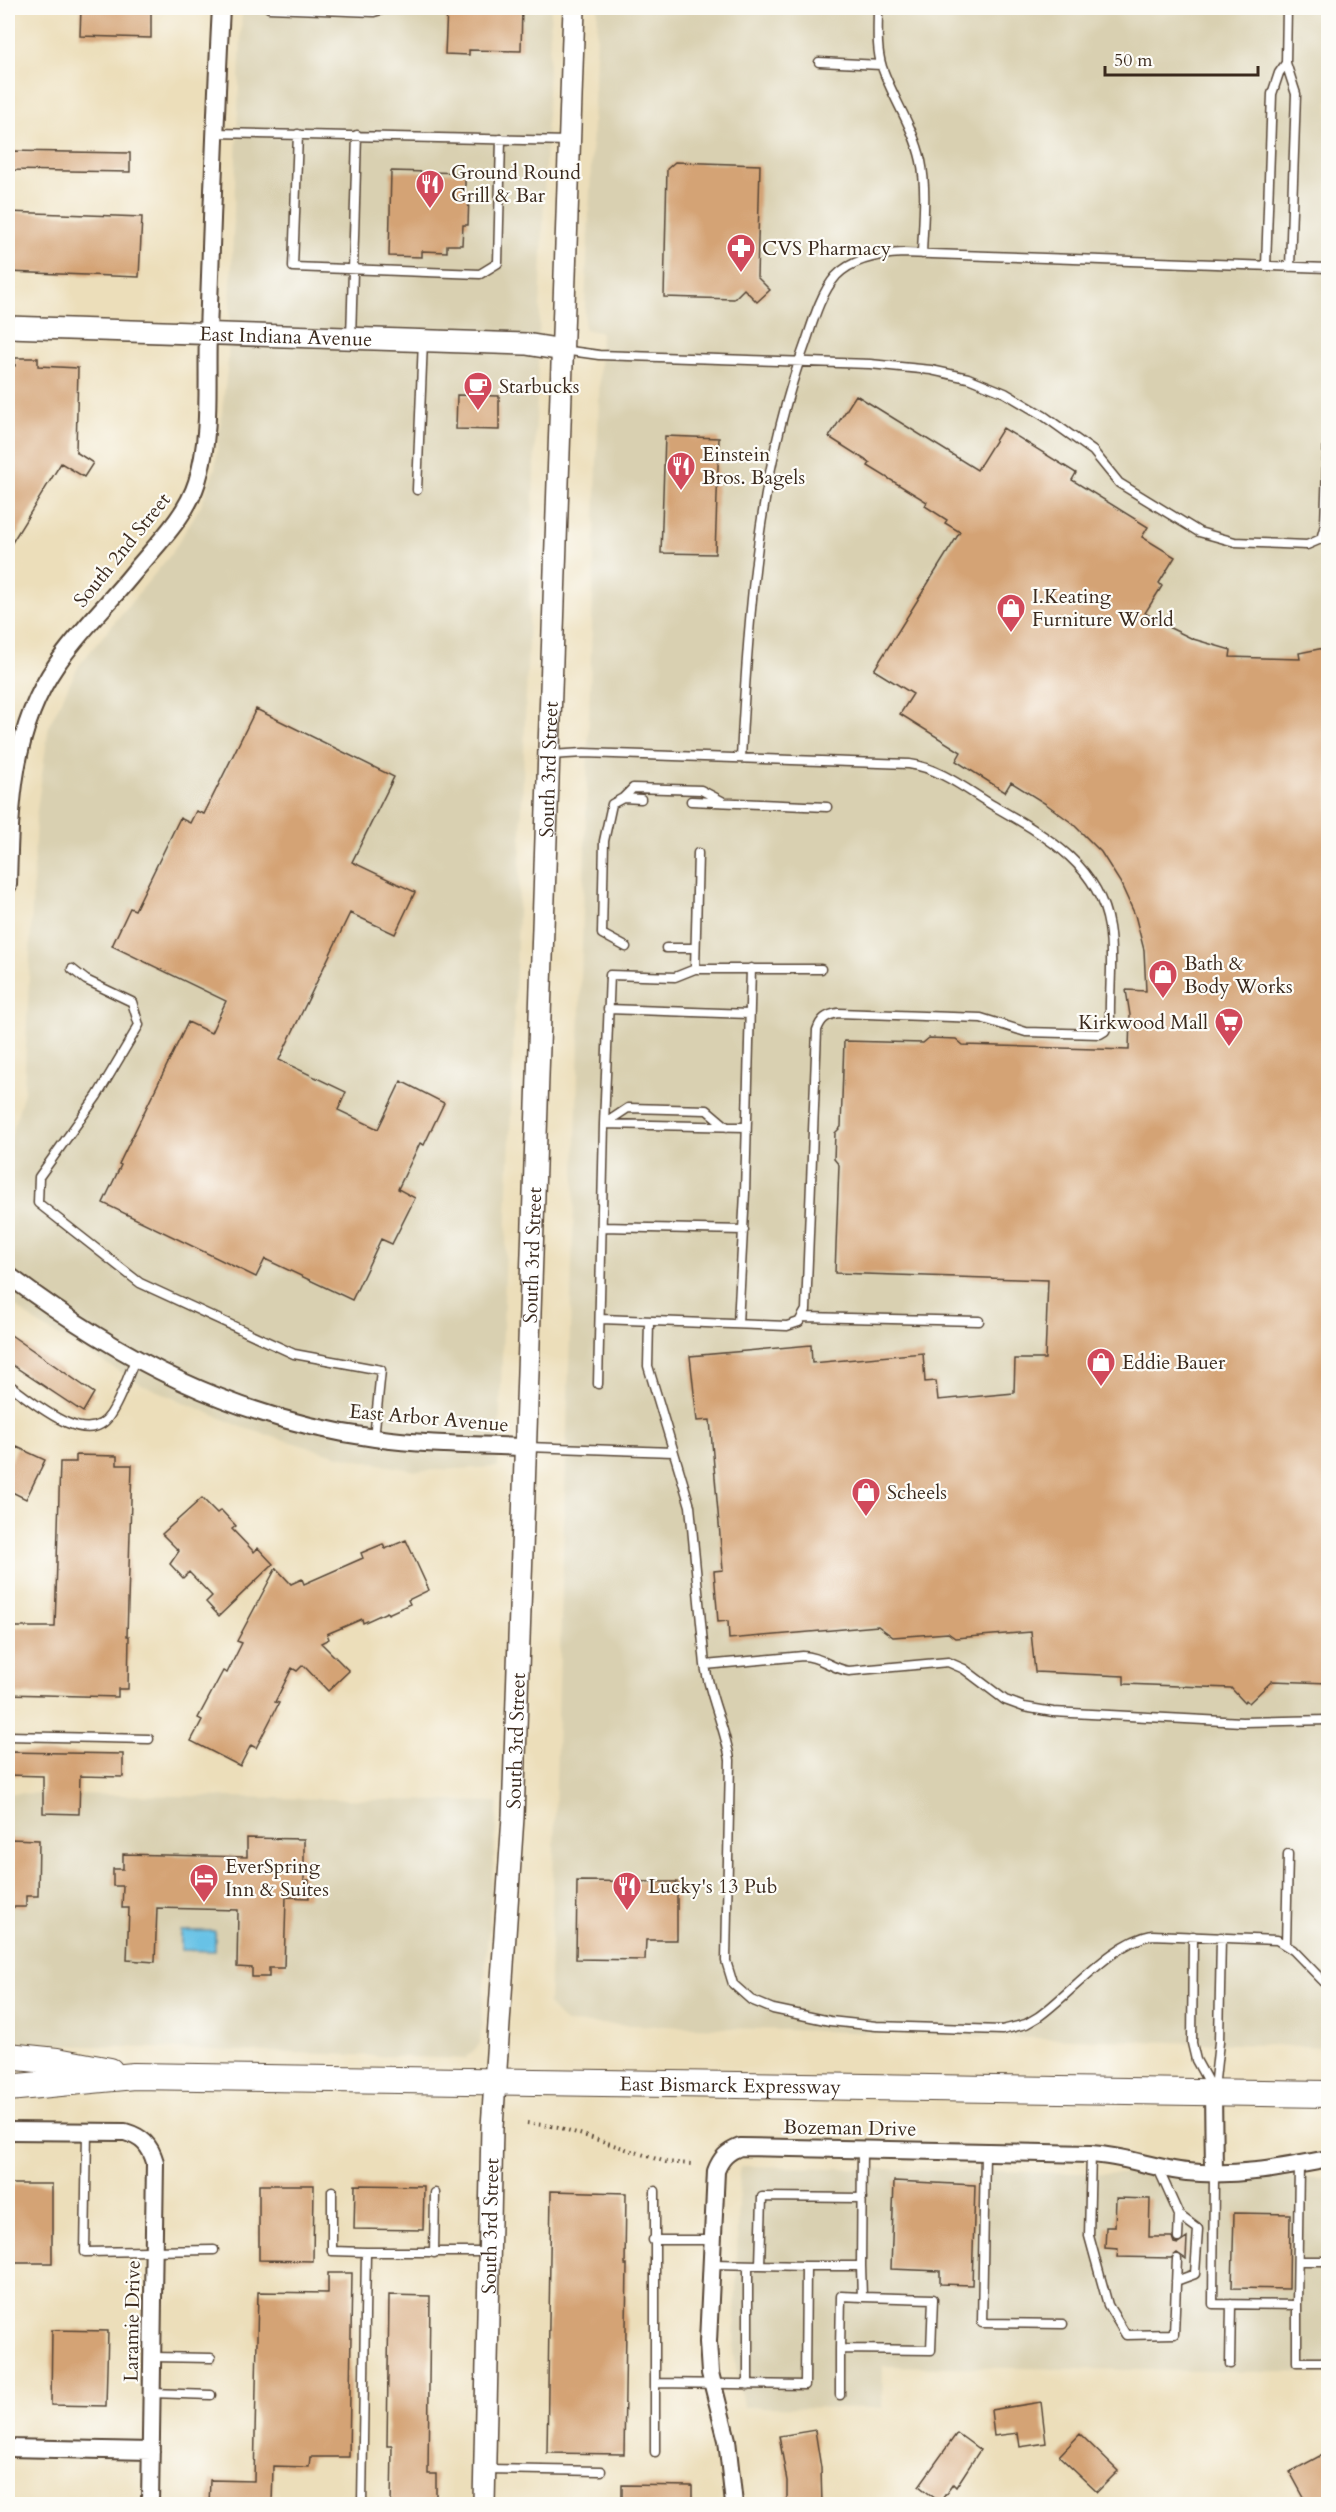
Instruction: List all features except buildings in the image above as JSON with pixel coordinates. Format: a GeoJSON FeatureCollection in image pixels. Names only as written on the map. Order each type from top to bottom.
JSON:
{"type":"FeatureCollection","features":[{"type":"Feature","properties":{"kind":"main road","name":"East Bismarck Expressway"},"geometry":{"type":"LineString","coordinates":[[8,2056],[76,2064],[134,2076]]}},
{"type":"Feature","properties":{"kind":"main road","name":"East Bismarck Expressway"},"geometry":{"type":"LineString","coordinates":[[8,2088],[134,2076],[1329,2094]]}},
{"type":"Feature","properties":{"kind":"street","name":"South 2nd Street"},"geometry":{"type":"LineString","coordinates":[[8,885],[9,821],[16,768],[25,728],[39,693],[68,649],[182,513],[196,484],[206,449],[208,334],[221,8]]}},
{"type":"Feature","properties":{"kind":"street","name":"South 3rd Street"},"geometry":{"type":"LineString","coordinates":[[483,2505],[492,2127],[513,1816],[574,8]]}},
{"type":"Feature","properties":{"kind":"street","name":"East Indiana Avenue"},"geometry":{"type":"LineString","coordinates":[[8,327],[526,344],[563,350]]}},
{"type":"Feature","properties":{"kind":"street","name":"East Arbor Avenue"},"geometry":{"type":"LineString","coordinates":[[8,1275],[69,1319],[135,1360],[241,1406],[311,1426],[374,1438],[444,1444],[525,1447]]}},
{"type":"Feature","properties":{"kind":"street"},"geometry":{"type":"LineString","coordinates":[[1214,2092],[1214,2173]]}},
{"type":"Feature","properties":{"kind":"street"},"geometry":{"type":"LineString","coordinates":[[8,2131],[87,2132]]}},
{"type":"Feature","properties":{"kind":"street","name":"Laramie Drive"},"geometry":{"type":"LineString","coordinates":[[87,2132],[125,2132],[145,2142],[155,2162],[150,2505]]}},
{"type":"Feature","properties":{"kind":"street","name":"Bozeman Drive"},"geometry":{"type":"LineString","coordinates":[[734,2505],[727,2440],[713,2384],[708,2342],[716,2171],[720,2160],[729,2151],[740,2147],[1091,2154],[1112,2156],[1184,2172],[1214,2173],[1264,2172],[1329,2159]]}},
{"type":"Feature","properties":{"kind":"street"},"geometry":{"type":"LineString","coordinates":[[8,2448],[151,2451]]}},
{"type":"Feature","properties":{"kind":"lane"},"geometry":{"type":"LineString","coordinates":[[269,8],[374,12],[388,8]]}},
{"type":"Feature","properties":{"kind":"lane"},"geometry":{"type":"LineString","coordinates":[[878,8],[881,65],[908,123],[921,160],[924,189],[922,254]]}},
{"type":"Feature","properties":{"kind":"lane"},"geometry":{"type":"LineString","coordinates":[[1287,8],[1286,63],[1296,94],[1290,267]]}},
{"type":"Feature","properties":{"kind":"lane"},"geometry":{"type":"LineString","coordinates":[[819,62],[881,65]]}},
{"type":"Feature","properties":{"kind":"lane"},"geometry":{"type":"LineString","coordinates":[[1266,266],[1272,94],[1279,73],[1286,63]]}},
{"type":"Feature","properties":{"kind":"lane"},"geometry":{"type":"LineString","coordinates":[[215,133],[570,141]]}},
{"type":"Feature","properties":{"kind":"lane"},"geometry":{"type":"LineString","coordinates":[[298,134],[293,267],[480,274],[498,263],[501,139]]}},
{"type":"Feature","properties":{"kind":"lane"},"geometry":{"type":"LineString","coordinates":[[351,338],[357,135]]}},
{"type":"Feature","properties":{"kind":"lane"},"geometry":{"type":"LineString","coordinates":[[741,758],[745,679],[763,507],[775,443],[799,361],[828,288],[836,276],[847,267],[867,258],[887,254],[1329,268]]}},
{"type":"Feature","properties":{"kind":"lane"},"geometry":{"type":"LineString","coordinates":[[417,490],[423,340]]}},
{"type":"Feature","properties":{"kind":"lane"},"geometry":{"type":"LineString","coordinates":[[563,350],[599,356],[870,364],[949,374],[987,385],[1044,416],[1101,459],[1106,469],[1119,483],[1200,532],[1235,542],[1307,545],[1321,539],[1325,525],[1329,438]]}},
{"type":"Feature","properties":{"kind":"lane"},"geometry":{"type":"LineString","coordinates":[[549,755],[584,753],[909,764],[933,769],[1034,829],[1070,855],[1097,889],[1109,929],[1110,1019],[1105,1031],[1100,1034],[1026,1032],[981,1018],[838,1013],[825,1017],[820,1022],[817,1038],[808,1273],[804,1317],[800,1322],[786,1326],[601,1319]]}},
{"type":"Feature","properties":{"kind":"lane"},"geometry":{"type":"LineString","coordinates":[[626,947],[602,934],[604,841],[612,804],[623,798],[633,788],[701,790],[725,802]]}},
{"type":"Feature","properties":{"kind":"lane"},"geometry":{"type":"LineString","coordinates":[[623,798],[640,799]]}},
{"type":"Feature","properties":{"kind":"lane"},"geometry":{"type":"LineString","coordinates":[[691,801],[827,807]]}},
{"type":"Feature","properties":{"kind":"lane"},"geometry":{"type":"LineString","coordinates":[[695,969],[698,853]]}},
{"type":"Feature","properties":{"kind":"lane"},"geometry":{"type":"LineString","coordinates":[[666,948],[694,948]]}},
{"type":"Feature","properties":{"kind":"lane"},"geometry":{"type":"LineString","coordinates":[[738,1323],[744,1230],[751,968]]}},
{"type":"Feature","properties":{"kind":"lane"},"geometry":{"type":"LineString","coordinates":[[72,969],[86,980],[132,1002],[139,1025],[92,1103],[39,1177],[38,1203],[140,1283],[294,1354],[381,1370],[374,1438]]}},
{"type":"Feature","properties":{"kind":"lane"},"geometry":{"type":"LineString","coordinates":[[598,1384],[610,975],[675,977],[695,969],[821,969]]}},
{"type":"Feature","properties":{"kind":"lane"},"geometry":{"type":"LineString","coordinates":[[608,1009],[749,1014]]}},
{"type":"Feature","properties":{"kind":"lane"},"geometry":{"type":"LineString","coordinates":[[604,1124],[628,1108],[707,1110],[727,1127]]}},
{"type":"Feature","properties":{"kind":"lane"},"geometry":{"type":"LineString","coordinates":[[604,1124],[746,1127]]}},
{"type":"Feature","properties":{"kind":"lane"},"geometry":{"type":"LineString","coordinates":[[602,1227],[744,1230]]}},
{"type":"Feature","properties":{"kind":"lane"},"geometry":{"type":"LineString","coordinates":[[804,1317],[979,1321]]}},
{"type":"Feature","properties":{"kind":"lane"},"geometry":{"type":"LineString","coordinates":[[649,1322],[648,1366],[690,1506],[708,1685],[729,1749],[731,1766],[726,1961],[733,1984],[751,2000],[773,2008],[849,2023],[1002,2030],[1026,2024],[1038,2017],[1131,1941],[1152,1935],[1266,1938],[1286,1945],[1329,1986]]}},
{"type":"Feature","properties":{"kind":"lane"},"geometry":{"type":"LineString","coordinates":[[8,1384],[63,1421],[90,1428],[102,1425],[110,1415],[135,1360]]}},
{"type":"Feature","properties":{"kind":"lane"},"geometry":{"type":"LineString","coordinates":[[525,1447],[673,1452]]}},
{"type":"Feature","properties":{"kind":"lane"},"geometry":{"type":"LineString","coordinates":[[705,1665],[803,1656],[819,1658],[835,1668],[849,1671],[948,1662],[964,1669],[1005,1700],[1038,1710],[1242,1722],[1329,1720]]}},
{"type":"Feature","properties":{"kind":"lane"},"geometry":{"type":"LineString","coordinates":[[8,1737],[149,1739]]}},
{"type":"Feature","properties":{"kind":"lane"},"geometry":{"type":"LineString","coordinates":[[1286,1945],[1288,1854]]}},
{"type":"Feature","properties":{"kind":"lane"},"geometry":{"type":"LineString","coordinates":[[1193,1936],[1192,2043],[1196,2060],[1214,2092]]}},
{"type":"Feature","properties":{"kind":"lane"},"geometry":{"type":"LineString","coordinates":[[1214,2092],[1219,2042],[1221,1937]]}},
{"type":"Feature","properties":{"kind":"lane"},"geometry":{"type":"LineString","coordinates":[[87,2132],[85,2252],[213,2250]]}},
{"type":"Feature","properties":{"kind":"lane"},"geometry":{"type":"LineString","coordinates":[[862,2150],[862,2297]]}},
{"type":"Feature","properties":{"kind":"lane"},"geometry":{"type":"LineString","coordinates":[[985,2153],[982,2323],[1063,2324]]}},
{"type":"Feature","properties":{"kind":"lane"},"geometry":{"type":"LineString","coordinates":[[1091,2154],[1089,2236],[1108,2305],[1126,2336],[1174,2334],[1177,2259]]}},
{"type":"Feature","properties":{"kind":"lane"},"geometry":{"type":"LineString","coordinates":[[1299,2165],[1296,2362],[1329,2362]]}},
{"type":"Feature","properties":{"kind":"lane"},"geometry":{"type":"LineString","coordinates":[[1156,2166],[1179,2215],[1178,2238]]}},
{"type":"Feature","properties":{"kind":"lane"},"geometry":{"type":"LineString","coordinates":[[1214,2173],[1213,2304],[1297,2305]]}},
{"type":"Feature","properties":{"kind":"lane"},"geometry":{"type":"LineString","coordinates":[[332,2191],[332,2251],[489,2252]]}},
{"type":"Feature","properties":{"kind":"lane"},"geometry":{"type":"LineString","coordinates":[[655,2191],[653,2240],[655,2452]]}},
{"type":"Feature","properties":{"kind":"lane"},"geometry":{"type":"LineString","coordinates":[[434,2253],[435,2193]]}},
{"type":"Feature","properties":{"kind":"lane"},"geometry":{"type":"LineString","coordinates":[[760,2265],[762,2197],[862,2198]]}},
{"type":"Feature","properties":{"kind":"lane"},"geometry":{"type":"LineString","coordinates":[[1176,2281],[1195,2274],[1198,2229],[1179,2215]]}},
{"type":"Feature","properties":{"kind":"lane"},"geometry":{"type":"LineString","coordinates":[[653,2240],[713,2240]]}},
{"type":"Feature","properties":{"kind":"lane"},"geometry":{"type":"LineString","coordinates":[[362,2505],[366,2252]]}},
{"type":"Feature","properties":{"kind":"lane"},"geometry":{"type":"LineString","coordinates":[[1298,2261],[1329,2261]]}},
{"type":"Feature","properties":{"kind":"lane"},"geometry":{"type":"LineString","coordinates":[[712,2264],[861,2266]]}},
{"type":"Feature","properties":{"kind":"lane"},"geometry":{"type":"LineString","coordinates":[[748,2265],[748,2385]]}},
{"type":"Feature","properties":{"kind":"lane"},"geometry":{"type":"LineString","coordinates":[[655,2383],[805,2385],[806,2266]]}},
{"type":"Feature","properties":{"kind":"lane"},"geometry":{"type":"LineString","coordinates":[[840,2349],[931,2350],[933,2299],[841,2296],[840,2349],[840,2395]]}},
{"type":"Feature","properties":{"kind":"lane"},"geometry":{"type":"LineString","coordinates":[[1230,2364],[1231,2304]]}},
{"type":"Feature","properties":{"kind":"lane"},"geometry":{"type":"LineString","coordinates":[[153,2357],[211,2358]]}},
{"type":"Feature","properties":{"kind":"lane"},"geometry":{"type":"LineString","coordinates":[[152,2393],[211,2396]]}},
{"type":"Feature","properties":{"kind":"lane"},"geometry":{"type":"LineString","coordinates":[[484,2469],[601,2472]]}},
{"type":"Feature","properties":{"kind":"path"},"geometry":{"type":"LineString","coordinates":[[527,2123],[558,2127],[666,2162],[691,2164]]}},
{"type":"Feature","properties":{"kind":"shaded area"},"geometry":{"type":"Polygon","coordinates":[[[242,8],[551,8],[498,1467],[416,1471],[338,1456],[244,1428],[141,1384],[35,1322],[8,1300],[8,1147],[24,1092],[36,817],[49,725],[79,665],[172,553],[201,505],[215,468],[228,362],[242,8]]]}},
{"type":"Feature","properties":{"kind":"shaded area","name":"Kirkwood Mall"},"geometry":{"type":"Polygon","coordinates":[[[598,8],[1328,8],[1328,2047],[565,2023],[549,2006],[601,333],[584,329],[598,8]]]}},
{"type":"Feature","properties":{"kind":"shaded area"},"geometry":{"type":"Polygon","coordinates":[[[8,1793],[498,1802],[480,2044],[465,2059],[8,2043],[8,1793]]]}},
{"type":"Feature","properties":{"kind":"shaded area"},"geometry":{"type":"Polygon","coordinates":[[[740,2166],[1328,2178],[1328,2373],[883,2366],[882,2408],[743,2407],[734,2353],[740,2166]]]}},
{"type":"Feature","properties":{"kind":"water"},"geometry":{"type":"Polygon","coordinates":[[[181,1931],[215,1931],[215,1951],[181,1950],[181,1931]]]}},
{"type":"Feature","properties":{"kind":"place","name":"Ground Round Grill & Bar"},"geometry":{"type":"Point","coordinates":[430,210]}},
{"type":"Feature","properties":{"kind":"place","name":"CVS Pharmacy"},"geometry":{"type":"Point","coordinates":[741,274]}},
{"type":"Feature","properties":{"kind":"place","name":"Starbucks"},"geometry":{"type":"Point","coordinates":[478,412]}},
{"type":"Feature","properties":{"kind":"place","name":"Einstein Bros. Bagels"},"geometry":{"type":"Point","coordinates":[681,492]}},
{"type":"Feature","properties":{"kind":"place","name":"I.Keating Furniture World"},"geometry":{"type":"Point","coordinates":[1011,634]}},
{"type":"Feature","properties":{"kind":"place","name":"Bath & Body Works"},"geometry":{"type":"Point","coordinates":[1163,1000]}},
{"type":"Feature","properties":{"kind":"place","name":"Kirkwood Mall"},"geometry":{"type":"Point","coordinates":[1229,1048]}},
{"type":"Feature","properties":{"kind":"place","name":"Eddie Bauer"},"geometry":{"type":"Point","coordinates":[1101,1388]}},
{"type":"Feature","properties":{"kind":"place","name":"Scheels"},"geometry":{"type":"Point","coordinates":[866,1518]}},
{"type":"Feature","properties":{"kind":"place","name":"EverSpring Inn & Suites"},"geometry":{"type":"Point","coordinates":[204,1904]}},
{"type":"Feature","properties":{"kind":"place","name":"Lucky's 13 Pub"},"geometry":{"type":"Point","coordinates":[627,1912]}}]}
